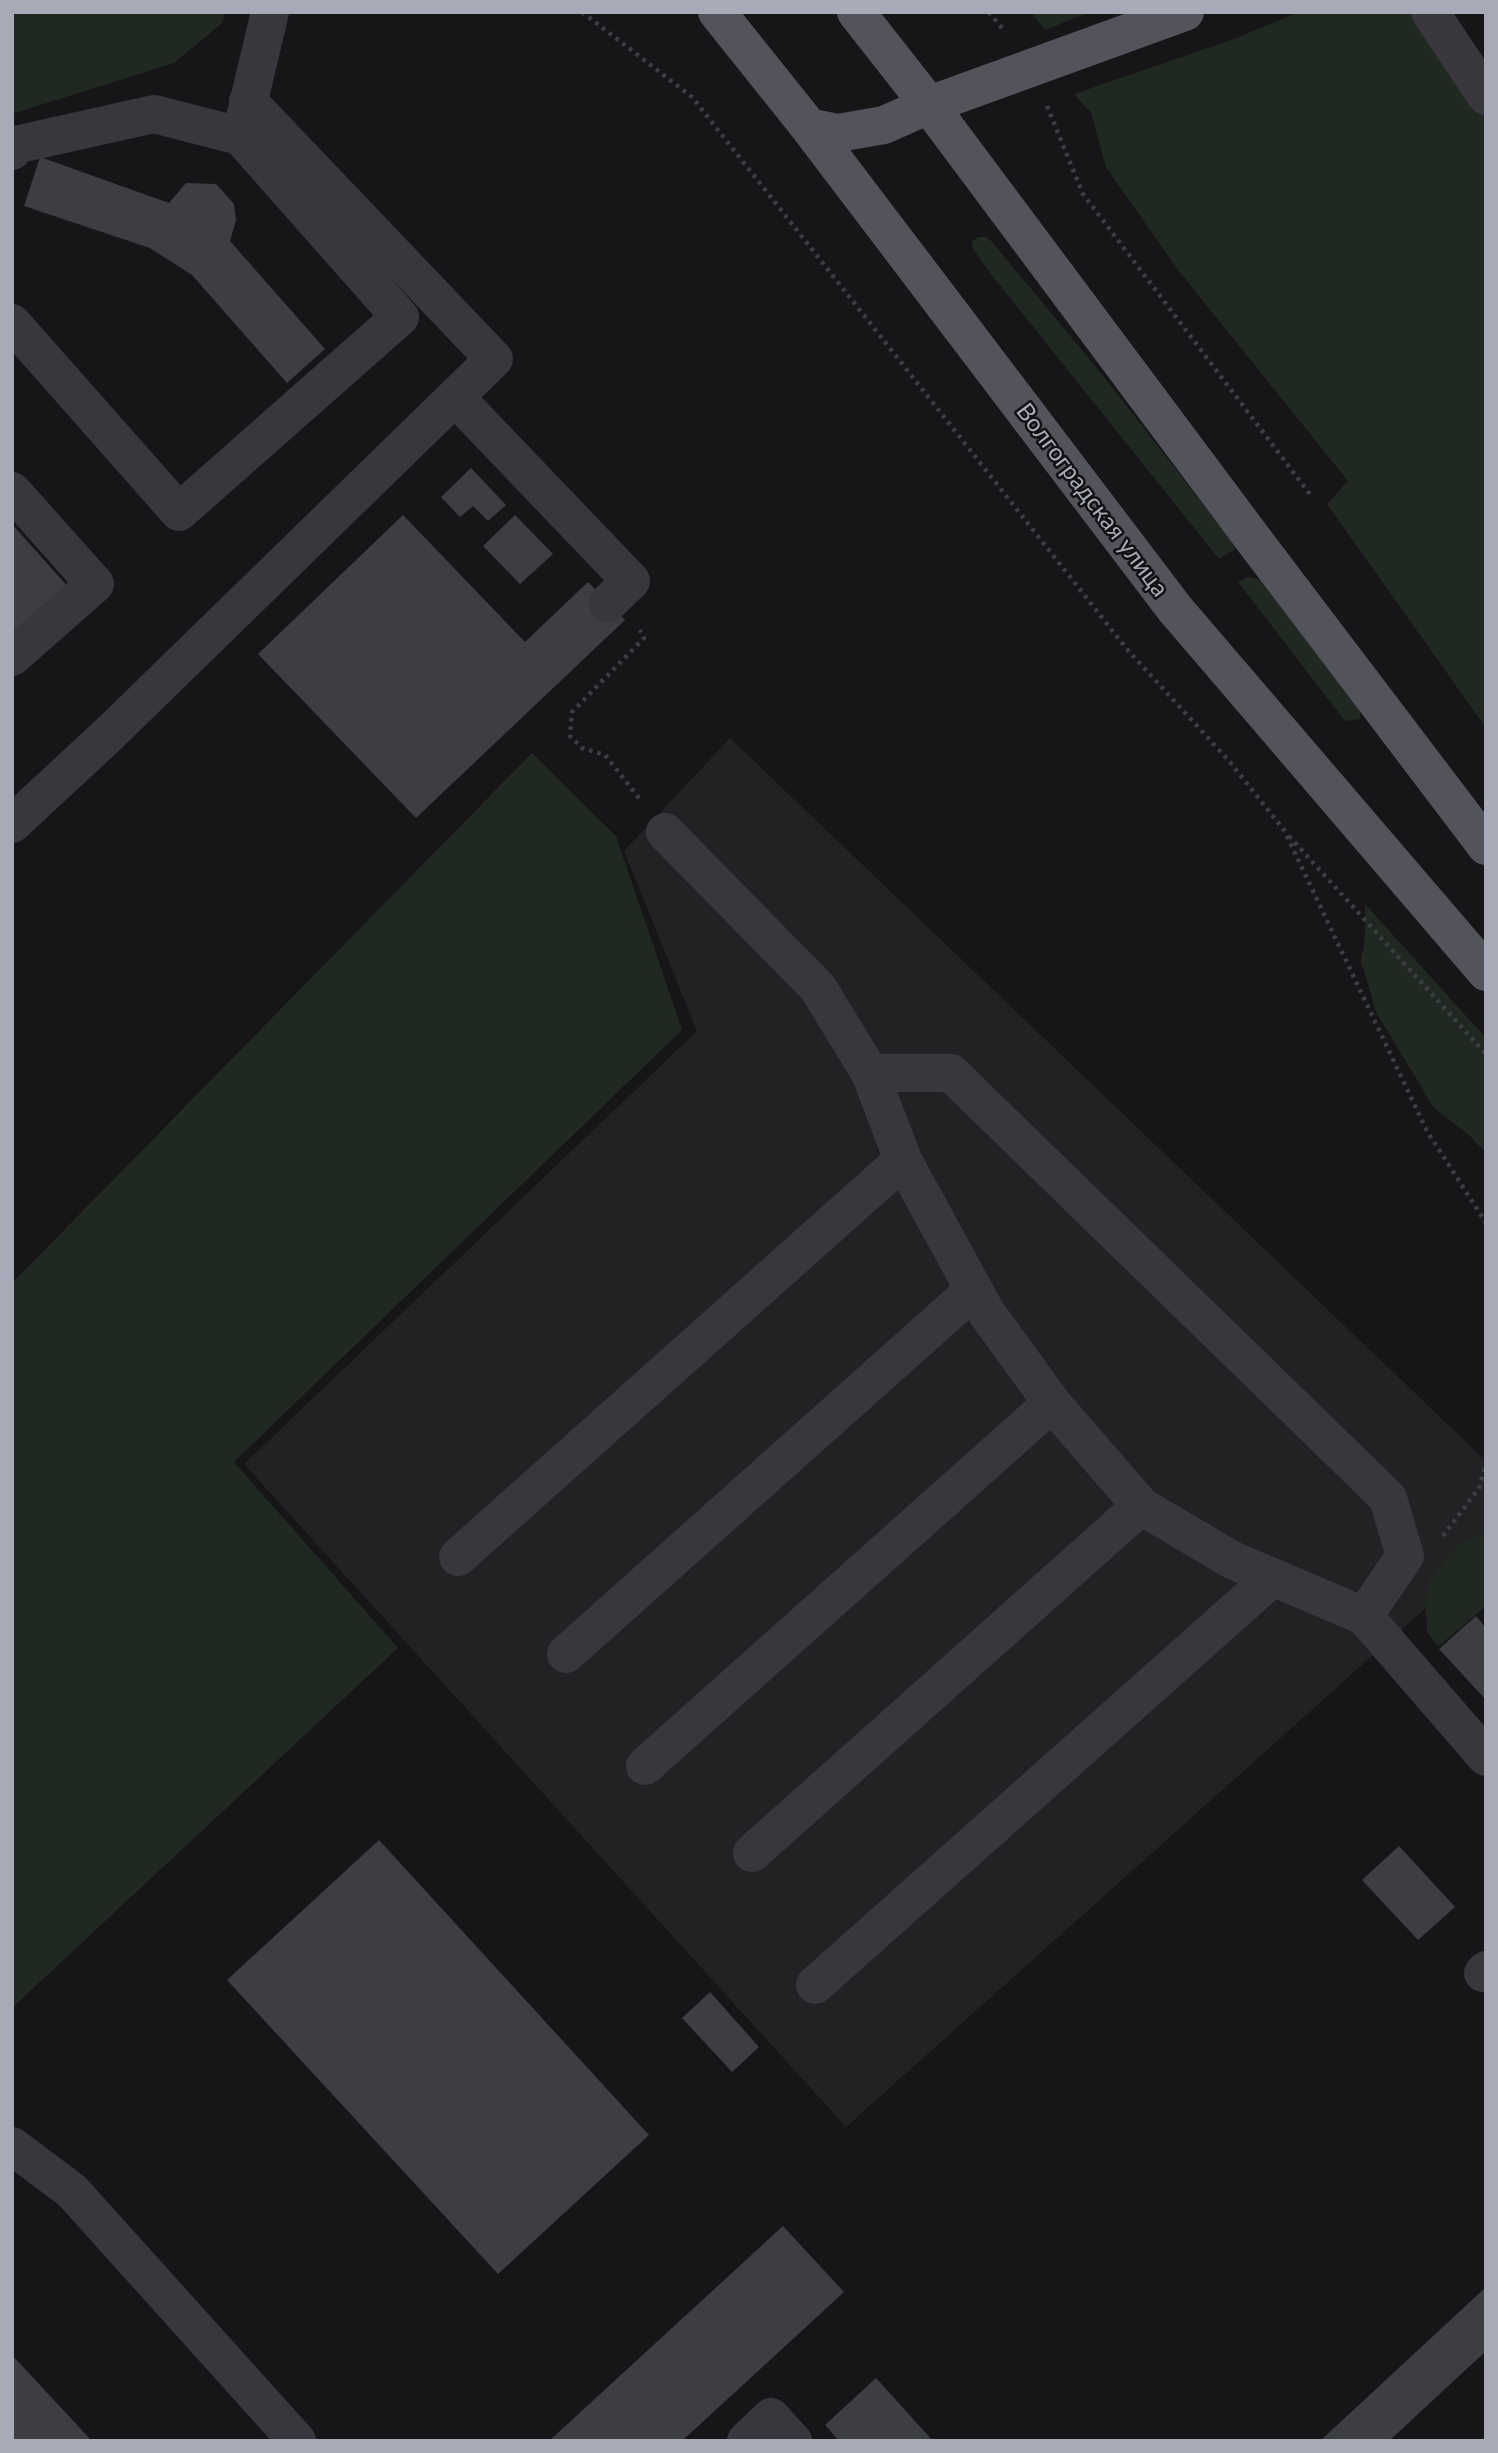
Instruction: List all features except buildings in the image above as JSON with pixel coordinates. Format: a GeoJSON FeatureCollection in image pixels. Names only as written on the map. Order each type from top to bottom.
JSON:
{"type":"FeatureCollection","features":[{"type":"Feature","properties":{"kind":"main road","name":"Волгоградская улица"},"geometry":{"type":"LineString","coordinates":[[718,12],[809,127],[1175,609],[1486,972]]}},
{"type":"Feature","properties":{"kind":"main road"},"geometry":{"type":"LineString","coordinates":[[856,12],[929,105],[1486,846]]}},
{"type":"Feature","properties":{"kind":"main road"},"geometry":{"type":"LineString","coordinates":[[809,127],[838,133],[862,131],[884,125],[929,105],[1185,12]]}},
{"type":"Feature","properties":{"kind":"street"},"geometry":{"type":"LineString","coordinates":[[244,119],[270,12]]}},
{"type":"Feature","properties":{"kind":"street"},"geometry":{"type":"LineString","coordinates":[[1430,12],[1486,96]]}},
{"type":"Feature","properties":{"kind":"street"},"geometry":{"type":"LineString","coordinates":[[12,151],[15,145],[154,114],[244,119],[494,359],[108,735],[12,824]]}},
{"type":"Feature","properties":{"kind":"street"},"geometry":{"type":"LineString","coordinates":[[12,323],[180,512],[400,317],[244,119]]}},
{"type":"Feature","properties":{"kind":"street"},"geometry":{"type":"LineString","coordinates":[[455,397],[631,581],[613,598]]}},
{"type":"Feature","properties":{"kind":"street"},"geometry":{"type":"LineString","coordinates":[[12,491],[95,584],[12,657]]}},
{"type":"Feature","properties":{"kind":"street"},"geometry":{"type":"LineString","coordinates":[[665,832],[818,988],[870,1073],[902,1160],[986,1312],[1052,1403],[1141,1506],[1232,1560],[1364,1616],[1486,1756]]}},
{"type":"Feature","properties":{"kind":"street"},"geometry":{"type":"LineString","coordinates":[[870,1073],[951,1073],[1388,1498],[1405,1556],[1364,1616]]}},
{"type":"Feature","properties":{"kind":"street"},"geometry":{"type":"LineString","coordinates":[[458,1557],[902,1160]]}},
{"type":"Feature","properties":{"kind":"street"},"geometry":{"type":"LineString","coordinates":[[566,1654],[974,1290]]}},
{"type":"Feature","properties":{"kind":"street"},"geometry":{"type":"LineString","coordinates":[[645,1766],[1052,1403]]}},
{"type":"Feature","properties":{"kind":"street"},"geometry":{"type":"LineString","coordinates":[[752,1853],[1141,1506]]}},
{"type":"Feature","properties":{"kind":"street"},"geometry":{"type":"LineString","coordinates":[[815,1985],[1272,1578]]}},
{"type":"Feature","properties":{"kind":"street"},"geometry":{"type":"LineString","coordinates":[[12,2146],[72,2191],[295,2439]]}},
{"type":"Feature","properties":{"kind":"street"},"geometry":{"type":"LineString","coordinates":[[746,2441],[772,2417],[793,2441]]}},
{"type":"Feature","properties":{"kind":"path"},"geometry":{"type":"LineString","coordinates":[[582,12],[692,97],[1126,648],[1229,761],[1284,830],[1486,1054]]}},
{"type":"Feature","properties":{"kind":"path"},"geometry":{"type":"LineString","coordinates":[[989,12],[1032,67],[1083,194],[1312,496]]}},
{"type":"Feature","properties":{"kind":"path"},"geometry":{"type":"LineString","coordinates":[[613,598],[645,638],[572,712],[570,736],[582,748],[605,755],[665,832]]}},
{"type":"Feature","properties":{"kind":"path"},"geometry":{"type":"LineString","coordinates":[[1284,830],[1427,1131],[1486,1223]]}},
{"type":"Feature","properties":{"kind":"shaded area"},"geometry":{"type":"Polygon","coordinates":[[[12,12],[226,12],[221,24],[174,63],[12,114],[12,12]]]}},
{"type":"Feature","properties":{"kind":"shaded area"},"geometry":{"type":"Polygon","coordinates":[[[1031,12],[1090,12],[1045,30],[1031,12]]]}},
{"type":"Feature","properties":{"kind":"shaded area"},"geometry":{"type":"Polygon","coordinates":[[[1299,12],[1409,12],[1456,69],[1486,117],[1486,728],[1327,504],[1348,481],[1178,270],[1106,167],[1091,113],[1074,94],[1234,39],[1299,12]]]}},
{"type":"Feature","properties":{"kind":"shaded area"},"geometry":{"type":"Polygon","coordinates":[[[987,237],[992,242],[1101,373],[1237,548],[1219,559],[990,273],[973,249],[972,241],[987,237]]]}},
{"type":"Feature","properties":{"kind":"shaded area"},"geometry":{"type":"Polygon","coordinates":[[[1248,577],[1261,580],[1360,710],[1360,719],[1345,721],[1238,582],[1248,577]]]}},
{"type":"Feature","properties":{"kind":"shaded area"},"geometry":{"type":"Polygon","coordinates":[[[730,738],[1486,1461],[1486,1554],[846,2127],[244,1464],[697,1031],[624,851],[730,738]]]}},
{"type":"Feature","properties":{"kind":"shaded area"},"geometry":{"type":"Polygon","coordinates":[[[532,753],[616,836],[682,1030],[234,1462],[398,1648],[12,2008],[12,1283],[532,753]]]}},
{"type":"Feature","properties":{"kind":"shaded area"},"geometry":{"type":"Polygon","coordinates":[[[1365,904],[1486,1038],[1486,1153],[1470,1136],[1434,1108],[1376,1012],[1361,961],[1365,938],[1365,904]]]}},
{"type":"Feature","properties":{"kind":"shaded area"},"geometry":{"type":"Polygon","coordinates":[[[1486,1530],[1486,1606],[1438,1647],[1427,1632],[1425,1592],[1433,1573],[1464,1540],[1486,1530]]]}}]}
